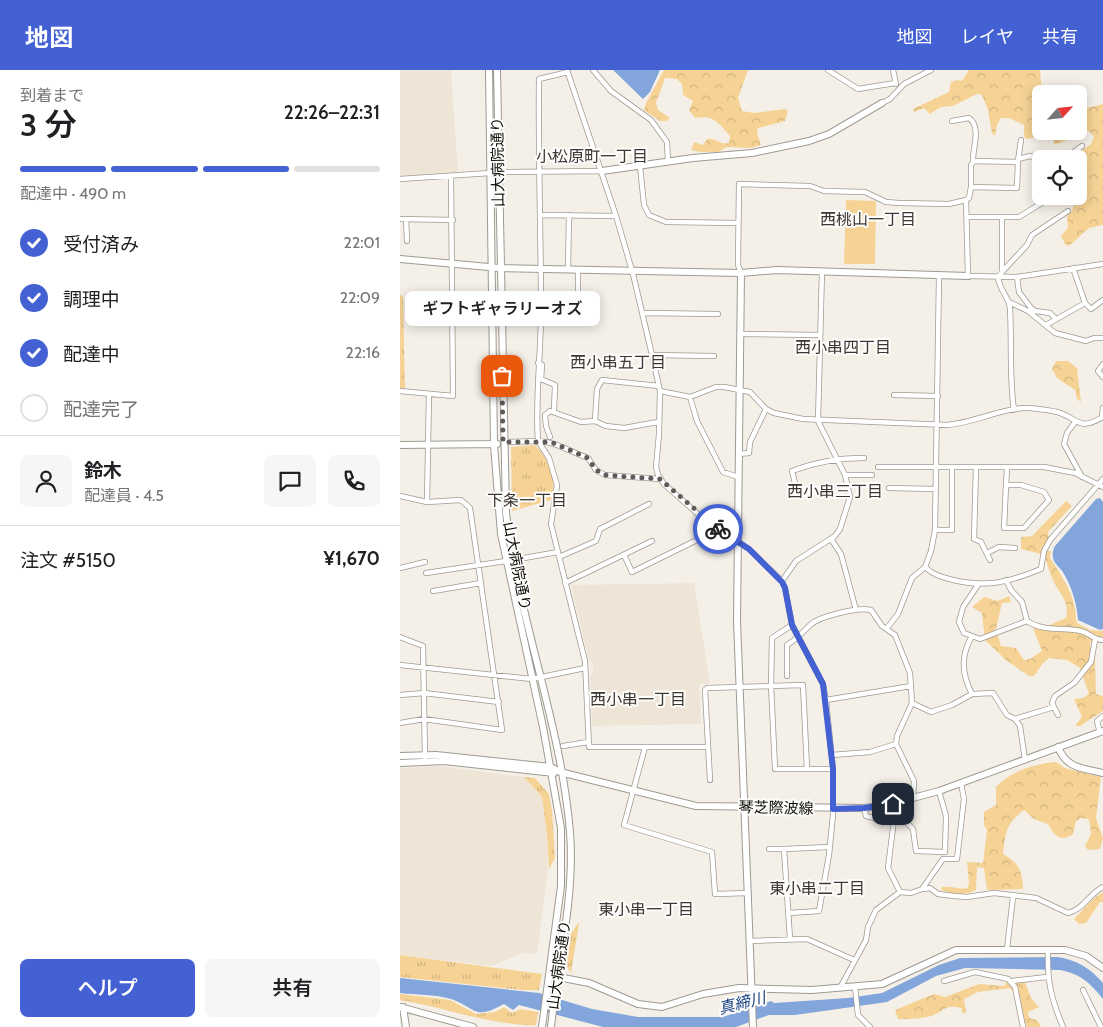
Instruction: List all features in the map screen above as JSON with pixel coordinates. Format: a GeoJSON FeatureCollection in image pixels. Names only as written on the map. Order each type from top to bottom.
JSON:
{"type":"FeatureCollection","features":[{"type":"Feature","properties":{"kind":"street","name":"山大病院通り"},"geometry":{"type":"LineString","coordinates":[[489,70],[500,268],[503,442],[510,561],[551,770],[561,828],[563,857],[542,1027]]}},
{"type":"Feature","properties":{"kind":"street","name":"山大病院通り"},"geometry":{"type":"LineString","coordinates":[[497,70],[492,267],[494,445],[499,519],[541,678],[568,818],[571,857],[569,896],[551,1027]]}},
{"type":"Feature","properties":{"kind":"street"},"geometry":{"type":"LineString","coordinates":[[593,70],[611,91],[651,120],[667,142],[668,162]]}},
{"type":"Feature","properties":{"kind":"street"},"geometry":{"type":"LineString","coordinates":[[828,70],[858,89],[895,83],[901,87]]}},
{"type":"Feature","properties":{"kind":"street"},"geometry":{"type":"LineString","coordinates":[[894,70],[895,83]]}},
{"type":"Feature","properties":{"kind":"street"},"geometry":{"type":"LineString","coordinates":[[400,179],[538,171],[602,172],[668,162],[752,153],[808,141],[830,134],[890,99],[901,87],[931,70]]}},
{"type":"Feature","properties":{"kind":"street"},"geometry":{"type":"LineString","coordinates":[[708,747],[589,747],[585,668],[550,519],[557,485],[549,458],[538,441],[538,363],[541,314],[538,171],[539,79],[568,71],[616,216],[643,313],[659,389],[658,422],[660,434],[656,466],[660,479],[707,522],[749,549],[782,582],[785,588],[792,625],[823,684],[833,769],[833,809],[830,847],[819,911],[789,912]]}},
{"type":"Feature","properties":{"kind":"street"},"geometry":{"type":"LineString","coordinates":[[753,1026],[751,941],[738,686],[738,454],[741,273],[738,265],[739,184],[810,186],[824,191],[865,192],[886,202],[899,203],[949,204],[966,200],[969,198],[971,187],[976,133],[974,123],[969,118],[952,121]]}},
{"type":"Feature","properties":{"kind":"street"},"geometry":{"type":"LineString","coordinates":[[971,187],[1017,188],[1021,140]]}},
{"type":"Feature","properties":{"kind":"street"},"geometry":{"type":"LineString","coordinates":[[1076,150],[1082,146]]}},
{"type":"Feature","properties":{"kind":"street"},"geometry":{"type":"LineString","coordinates":[[972,162],[1018,160],[1032,157]]}},
{"type":"Feature","properties":{"kind":"street"},"geometry":{"type":"LineString","coordinates":[[640,166],[644,205],[649,215],[666,222],[738,223]]}},
{"type":"Feature","properties":{"kind":"street"},"geometry":{"type":"LineString","coordinates":[[400,391],[453,396],[453,220],[451,177]]}},
{"type":"Feature","properties":{"kind":"street"},"geometry":{"type":"LineString","coordinates":[[966,200],[968,217],[968,276]]}},
{"type":"Feature","properties":{"kind":"street"},"geometry":{"type":"LineString","coordinates":[[968,217],[1023,216],[1030,208],[1036,205]]}},
{"type":"Feature","properties":{"kind":"street"},"geometry":{"type":"LineString","coordinates":[[998,277],[1027,245],[1032,235],[1068,211]]}},
{"type":"Feature","properties":{"kind":"street"},"geometry":{"type":"LineString","coordinates":[[540,215],[616,216]]}},
{"type":"Feature","properties":{"kind":"street"},"geometry":{"type":"LineString","coordinates":[[568,268],[569,215]]}},
{"type":"Feature","properties":{"kind":"street"},"geometry":{"type":"LineString","coordinates":[[1002,216],[1002,272]]}},
{"type":"Feature","properties":{"kind":"street"},"geometry":{"type":"LineString","coordinates":[[400,219],[453,220]]}},
{"type":"Feature","properties":{"kind":"street"},"geometry":{"type":"LineString","coordinates":[[406,219],[406,241]]}},
{"type":"Feature","properties":{"kind":"street"},"geometry":{"type":"LineString","coordinates":[[400,259],[500,268],[540,267],[741,273],[777,270],[998,277],[1017,277],[1103,264]]}},
{"type":"Feature","properties":{"kind":"street"},"geometry":{"type":"LineString","coordinates":[[578,268],[578,306]]}},
{"type":"Feature","properties":{"kind":"street"},"geometry":{"type":"LineString","coordinates":[[1073,268],[1084,303],[1091,309],[1103,300]]}},
{"type":"Feature","properties":{"kind":"street"},"geometry":{"type":"LineString","coordinates":[[782,582],[796,561],[813,548],[831,539],[840,529],[850,497],[845,475],[818,421],[822,271]]}},
{"type":"Feature","properties":{"kind":"street"},"geometry":{"type":"LineString","coordinates":[[886,628],[898,614],[912,578],[925,567],[932,552],[935,530],[937,467],[939,276]]}},
{"type":"Feature","properties":{"kind":"street"},"geometry":{"type":"LineString","coordinates":[[998,277],[1001,290],[1009,302],[1028,311],[1055,334],[1086,341],[1094,338],[1103,338]]}},
{"type":"Feature","properties":{"kind":"street"},"geometry":{"type":"LineString","coordinates":[[1017,277],[1019,292],[1031,308],[1050,313],[1055,318]]}},
{"type":"Feature","properties":{"kind":"street"},"geometry":{"type":"LineString","coordinates":[[1009,302],[1010,380],[1014,410]]}},
{"type":"Feature","properties":{"kind":"street"},"geometry":{"type":"LineString","coordinates":[[1046,325],[1055,318],[1084,303]]}},
{"type":"Feature","properties":{"kind":"street"},"geometry":{"type":"LineString","coordinates":[[643,313],[718,314]]}},
{"type":"Feature","properties":{"kind":"street"},"geometry":{"type":"LineString","coordinates":[[740,334],[820,335]]}},
{"type":"Feature","properties":{"kind":"street"},"geometry":{"type":"LineString","coordinates":[[652,355],[714,356]]}},
{"type":"Feature","properties":{"kind":"street"},"geometry":{"type":"LineString","coordinates":[[538,363],[542,365],[541,379],[554,385],[554,411]]}},
{"type":"Feature","properties":{"kind":"street"},"geometry":{"type":"LineString","coordinates":[[1103,364],[1098,371],[1103,377]]}},
{"type":"Feature","properties":{"kind":"street"},"geometry":{"type":"LineString","coordinates":[[595,421],[598,383],[602,380],[659,389],[690,397],[716,387],[739,389],[750,392],[766,409],[780,414],[818,421],[960,424],[1014,410],[1031,408],[1058,412],[1075,422],[1090,424],[1102,417],[1103,408]]}},
{"type":"Feature","properties":{"kind":"street"},"geometry":{"type":"LineString","coordinates":[[427,502],[429,394]]}},
{"type":"Feature","properties":{"kind":"street"},"geometry":{"type":"LineString","coordinates":[[894,395],[938,396]]}},
{"type":"Feature","properties":{"kind":"street"},"geometry":{"type":"LineString","coordinates":[[690,397],[697,421],[723,472],[738,477]]}},
{"type":"Feature","properties":{"kind":"street"},"geometry":{"type":"LineString","coordinates":[[738,454],[749,454],[750,442],[766,409]]}},
{"type":"Feature","properties":{"kind":"street"},"geometry":{"type":"LineString","coordinates":[[550,438],[546,426],[545,415],[547,412],[554,411],[581,422],[595,421],[606,426],[624,428],[658,422]]}},
{"type":"Feature","properties":{"kind":"street"},"geometry":{"type":"LineString","coordinates":[[1075,422],[1067,433],[1064,444],[1082,477]]}},
{"type":"Feature","properties":{"kind":"street"},"geometry":{"type":"LineString","coordinates":[[400,444],[494,445],[503,442],[538,441],[557,443],[576,454],[588,458],[596,470],[605,475],[660,479]]}},
{"type":"Feature","properties":{"kind":"street"},"geometry":{"type":"LineString","coordinates":[[795,483],[792,471],[836,458],[864,458]]}},
{"type":"Feature","properties":{"kind":"street"},"geometry":{"type":"LineString","coordinates":[[878,467],[1058,469],[1082,477],[1100,486]]}},
{"type":"Feature","properties":{"kind":"street"},"geometry":{"type":"LineString","coordinates":[[935,530],[952,530],[952,467]]}},
{"type":"Feature","properties":{"kind":"street"},"geometry":{"type":"LineString","coordinates":[[976,467],[974,539],[981,542],[990,560]]}},
{"type":"Feature","properties":{"kind":"street"},"geometry":{"type":"LineString","coordinates":[[1006,468],[1004,528],[1024,528],[1049,500],[1044,492],[1021,485],[1006,485]]}},
{"type":"Feature","properties":{"kind":"street"},"geometry":{"type":"LineString","coordinates":[[845,475],[872,475]]}},
{"type":"Feature","properties":{"kind":"street"},"geometry":{"type":"LineString","coordinates":[[925,567],[936,576],[978,585],[1006,580],[1041,569],[1044,551],[1050,540],[1100,486],[1103,479]]}},
{"type":"Feature","properties":{"kind":"street"},"geometry":{"type":"LineString","coordinates":[[890,488],[935,489]]}},
{"type":"Feature","properties":{"kind":"street"},"geometry":{"type":"LineString","coordinates":[[400,496],[427,502],[460,500],[470,508],[502,730],[424,719],[400,722]]}},
{"type":"Feature","properties":{"kind":"street"},"geometry":{"type":"LineString","coordinates":[[426,573],[559,554],[596,541],[600,529],[649,504]]}},
{"type":"Feature","properties":{"kind":"street"},"geometry":{"type":"LineString","coordinates":[[624,555],[632,572],[703,537],[707,543],[714,542],[720,531]]}},
{"type":"Feature","properties":{"kind":"street"},"geometry":{"type":"LineString","coordinates":[[831,539],[841,554],[856,610]]}},
{"type":"Feature","properties":{"kind":"street"},"geometry":{"type":"LineString","coordinates":[[566,583],[652,541]]}},
{"type":"Feature","properties":{"kind":"street"},"geometry":{"type":"LineString","coordinates":[[987,553],[999,547],[1015,548]]}},
{"type":"Feature","properties":{"kind":"street"},"geometry":{"type":"LineString","coordinates":[[400,568],[425,562]]}},
{"type":"Feature","properties":{"kind":"street"},"geometry":{"type":"LineString","coordinates":[[1006,580],[1011,590],[1022,602],[1027,621],[1040,628],[1083,632],[1095,640],[1103,640]]}},
{"type":"Feature","properties":{"kind":"street"},"geometry":{"type":"LineString","coordinates":[[433,591],[481,583]]}},
{"type":"Feature","properties":{"kind":"street"},"geometry":{"type":"LineString","coordinates":[[978,585],[963,607],[959,622],[962,630],[971,638],[980,639],[1027,621]]}},
{"type":"Feature","properties":{"kind":"street"},"geometry":{"type":"LineString","coordinates":[[787,676],[787,645],[800,638],[812,624],[837,614],[856,610],[871,610],[882,626],[895,635],[910,673],[912,704],[897,736],[896,744],[914,781],[913,798]]}},
{"type":"Feature","properties":{"kind":"street"},"geometry":{"type":"LineString","coordinates":[[792,625],[772,638],[771,685],[775,769],[833,769]]}},
{"type":"Feature","properties":{"kind":"street"},"geometry":{"type":"LineString","coordinates":[[400,637],[423,646],[425,758]]}},
{"type":"Feature","properties":{"kind":"street"},"geometry":{"type":"LineString","coordinates":[[971,638],[965,652],[964,676],[972,694]]}},
{"type":"Feature","properties":{"kind":"street"},"geometry":{"type":"LineString","coordinates":[[1058,715],[1052,703],[1055,696],[1074,683],[1093,659],[1095,640]]}},
{"type":"Feature","properties":{"kind":"street"},"geometry":{"type":"LineString","coordinates":[[400,665],[532,679],[585,668]]}},
{"type":"Feature","properties":{"kind":"street"},"geometry":{"type":"LineString","coordinates":[[710,780],[705,690],[707,688],[803,685],[807,769]]}},
{"type":"Feature","properties":{"kind":"street"},"geometry":{"type":"LineString","coordinates":[[826,700],[911,686]]}},
{"type":"Feature","properties":{"kind":"street"},"geometry":{"type":"LineString","coordinates":[[400,695],[424,693],[499,702]]}},
{"type":"Feature","properties":{"kind":"street"},"geometry":{"type":"LineString","coordinates":[[912,704],[931,712],[952,705],[972,694],[993,693],[1007,715],[1015,719],[1023,736],[1025,760]]}},
{"type":"Feature","properties":{"kind":"street"},"geometry":{"type":"LineString","coordinates":[[1015,719],[1054,708]]}},
{"type":"Feature","properties":{"kind":"street"},"geometry":{"type":"LineString","coordinates":[[1101,732],[1097,721],[1103,716]]}},
{"type":"Feature","properties":{"kind":"street","name":"琴芝際波線"},"geometry":{"type":"LineString","coordinates":[[400,756],[551,770],[634,789],[696,806],[864,808],[903,801],[961,783],[1101,732]]}},
{"type":"Feature","properties":{"kind":"street"},"geometry":{"type":"LineString","coordinates":[[563,746],[588,742]]}},
{"type":"Feature","properties":{"kind":"street"},"geometry":{"type":"LineString","coordinates":[[832,755],[870,752],[896,744]]}},
{"type":"Feature","properties":{"kind":"street"},"geometry":{"type":"LineString","coordinates":[[645,747],[624,825],[712,852],[715,894],[748,894]]}},
{"type":"Feature","properties":{"kind":"street"},"geometry":{"type":"LineString","coordinates":[[1058,747],[1061,756],[1072,766],[1103,773]]}},
{"type":"Feature","properties":{"kind":"street","name":"琴芝際波線"},"geometry":{"type":"LineString","coordinates":[[400,763],[425,758]]}},
{"type":"Feature","properties":{"kind":"street"},"geometry":{"type":"LineString","coordinates":[[922,889],[943,859],[957,859],[964,799],[961,783]]}},
{"type":"Feature","properties":{"kind":"street"},"geometry":{"type":"LineString","coordinates":[[901,817],[914,829],[916,851],[945,852],[946,816],[939,790]]}},
{"type":"Feature","properties":{"kind":"street"},"geometry":{"type":"LineString","coordinates":[[864,808],[866,816],[894,820],[901,817],[904,812],[903,801]]}},
{"type":"Feature","properties":{"kind":"street"},"geometry":{"type":"LineString","coordinates":[[894,820],[888,868],[900,892]]}},
{"type":"Feature","properties":{"kind":"street"},"geometry":{"type":"LineString","coordinates":[[769,849],[830,847]]}},
{"type":"Feature","properties":{"kind":"street"},"geometry":{"type":"LineString","coordinates":[[784,849],[790,939]]}},
{"type":"Feature","properties":{"kind":"street"},"geometry":{"type":"LineString","coordinates":[[840,989],[866,940],[868,927],[876,910],[900,892],[911,894],[930,888],[938,894],[954,896],[967,897],[994,893],[1013,897],[1036,898],[1068,913],[1080,908],[1092,894],[1103,887]]}},
{"type":"Feature","properties":{"kind":"street"},"geometry":{"type":"LineString","coordinates":[[1007,949],[1013,897]]}},
{"type":"Feature","properties":{"kind":"street"},"geometry":{"type":"LineString","coordinates":[[751,941],[807,938],[854,960]]}},
{"type":"Feature","properties":{"kind":"street"},"geometry":{"type":"LineString","coordinates":[[549,976],[589,982],[629,1001],[648,1007],[669,1006],[703,994],[751,987],[855,989],[882,984],[956,950],[1007,949],[1076,952],[1096,962],[1103,968]]}},
{"type":"Feature","properties":{"kind":"street"},"geometry":{"type":"LineString","coordinates":[[1047,952],[1047,976],[1054,1007],[1063,1027]]}},
{"type":"Feature","properties":{"kind":"street"},"geometry":{"type":"LineString","coordinates":[[944,981],[980,972],[1012,981],[1047,976]]}},
{"type":"Feature","properties":{"kind":"street"},"geometry":{"type":"LineString","coordinates":[[1012,981],[1023,1027]]}},
{"type":"Feature","properties":{"kind":"street"},"geometry":{"type":"LineString","coordinates":[[855,989],[858,1015],[870,1027]]}},
{"type":"Feature","properties":{"kind":"street"},"geometry":{"type":"LineString","coordinates":[[1083,990],[1101,1027]]}},
{"type":"Feature","properties":{"kind":"street"},"geometry":{"type":"LineString","coordinates":[[406,1027],[402,1007],[473,1027]]}},
{"type":"Feature","properties":{"kind":"shaded area"},"geometry":{"type":"Polygon","coordinates":[[[400,70],[451,70],[458,173],[400,176],[400,70]]]}},
{"type":"Feature","properties":{"kind":"shaded area"},"geometry":{"type":"Polygon","coordinates":[[[694,583],[710,684],[699,684],[701,724],[592,726],[590,676],[593,672],[593,664],[589,661],[571,585],[694,583]]]}},
{"type":"Feature","properties":{"kind":"shaded area"},"geometry":{"type":"Polygon","coordinates":[[[438,766],[524,777],[542,797],[547,834],[548,869],[537,954],[523,953],[492,966],[400,955],[400,768],[438,766]]]}},
{"type":"Feature","properties":{"kind":"green space"},"geometry":{"type":"Polygon","coordinates":[[[664,70],[748,70],[738,98],[742,111],[754,113],[785,109],[788,111],[785,121],[758,128],[757,133],[761,145],[751,148],[727,147],[718,152],[691,150],[694,142],[703,145],[707,139],[713,139],[729,143],[730,136],[716,121],[702,117],[695,118],[689,110],[693,101],[683,95],[682,84],[677,79],[665,78],[656,103],[658,110],[670,118],[666,121],[660,121],[644,110],[664,70]]]}},
{"type":"Feature","properties":{"kind":"green space"},"geometry":{"type":"Polygon","coordinates":[[[969,70],[1040,70],[1041,85],[1032,85],[1032,138],[1026,139],[1024,136],[1024,125],[1009,118],[1001,118],[997,125],[995,136],[992,133],[988,110],[982,95],[977,94],[953,106],[941,107],[930,114],[924,108],[914,112],[913,109],[949,92],[951,82],[962,81],[969,70]]]}},
{"type":"Feature","properties":{"kind":"green space"},"geometry":{"type":"Polygon","coordinates":[[[1103,104],[1103,225],[1089,228],[1069,246],[1065,244],[1061,236],[1068,228],[1067,216],[1072,211],[1074,205],[1087,205],[1087,150],[1083,150],[1091,144],[1094,137],[1089,131],[1088,108],[1103,104]]]}},
{"type":"Feature","properties":{"kind":"green space"},"geometry":{"type":"Polygon","coordinates":[[[1053,140],[1068,140],[1064,142],[1054,144],[1053,140]]]}},
{"type":"Feature","properties":{"kind":"green space"},"geometry":{"type":"Polygon","coordinates":[[[846,200],[876,201],[875,264],[844,264],[846,200]]]}},
{"type":"Feature","properties":{"kind":"green space"},"geometry":{"type":"Polygon","coordinates":[[[400,295],[403,296],[405,389],[400,388],[400,295]]]}},
{"type":"Feature","properties":{"kind":"green space"},"geometry":{"type":"Polygon","coordinates":[[[1056,361],[1068,361],[1077,368],[1081,402],[1077,399],[1075,390],[1057,378],[1052,369],[1056,361]]]}},
{"type":"Feature","properties":{"kind":"green space"},"geometry":{"type":"Polygon","coordinates":[[[535,445],[545,457],[551,471],[553,492],[551,500],[512,511],[511,447],[535,445]]]}},
{"type":"Feature","properties":{"kind":"green space"},"geometry":{"type":"Polygon","coordinates":[[[1066,501],[1072,506],[1048,532],[1049,538],[1041,549],[1051,551],[1050,558],[1070,591],[1077,623],[1090,630],[1103,631],[1103,637],[1096,637],[1090,643],[1091,653],[1095,659],[1096,694],[1103,696],[1103,711],[1080,726],[1075,726],[1082,717],[1074,699],[1083,698],[1089,694],[1080,668],[1067,660],[1049,658],[1034,676],[1029,676],[1007,661],[985,640],[982,613],[972,607],[984,597],[998,601],[1009,596],[1011,602],[1002,603],[996,629],[1001,646],[1016,648],[1024,660],[1030,659],[1042,651],[1033,628],[1047,626],[1066,618],[1066,606],[1052,577],[1045,555],[1021,549],[1021,537],[1032,536],[1066,501]]]}},
{"type":"Feature","properties":{"kind":"green space"},"geometry":{"type":"Polygon","coordinates":[[[1056,762],[1065,768],[1101,777],[1096,818],[1103,838],[1100,849],[1088,850],[1085,846],[1091,834],[1089,819],[1081,818],[1076,821],[1073,834],[1069,837],[1061,838],[1055,835],[1048,824],[1034,819],[1024,810],[1013,820],[1008,829],[1003,854],[1019,868],[1023,889],[987,890],[984,868],[977,867],[976,890],[959,894],[941,890],[942,887],[967,888],[969,884],[967,862],[983,863],[987,830],[984,825],[984,812],[996,805],[996,787],[1002,781],[1023,769],[1039,764],[1056,762]]]}},
{"type":"Feature","properties":{"kind":"green space"},"geometry":{"type":"Polygon","coordinates":[[[524,777],[535,778],[549,794],[555,858],[549,869],[542,797],[524,777]]]}},
{"type":"Feature","properties":{"kind":"green space"},"geometry":{"type":"Polygon","coordinates":[[[1103,892],[1103,902],[1100,902],[1086,923],[1079,924],[1074,919],[1093,899],[1103,892]]]}},
{"type":"Feature","properties":{"kind":"green space"},"geometry":{"type":"Polygon","coordinates":[[[578,923],[571,973],[566,965],[571,934],[578,923]]]}},
{"type":"Feature","properties":{"kind":"green space"},"geometry":{"type":"Polygon","coordinates":[[[400,955],[542,974],[539,990],[400,977],[400,955]]]}},
{"type":"Feature","properties":{"kind":"green space"},"geometry":{"type":"Polygon","coordinates":[[[1007,982],[1025,982],[1031,998],[1039,1007],[1028,1012],[1030,1018],[1038,1021],[1041,1027],[1027,1027],[1014,993],[1010,988],[978,992],[964,999],[966,1012],[963,1014],[961,1008],[951,1007],[932,1016],[917,1019],[898,1019],[895,1010],[934,994],[945,997],[979,984],[1004,986],[1007,982]]]}},
{"type":"Feature","properties":{"kind":"green space"},"geometry":{"type":"Polygon","coordinates":[[[400,994],[450,1000],[476,1014],[495,1012],[504,1007],[512,1013],[520,1009],[538,1012],[536,1025],[504,1023],[400,1000],[400,994]]]}},
{"type":"Feature","properties":{"kind":"water"},"geometry":{"type":"Polygon","coordinates":[[[613,70],[660,70],[650,92],[643,99],[613,70]]]}},
{"type":"Feature","properties":{"kind":"water"},"geometry":{"type":"Polygon","coordinates":[[[1100,498],[1103,502],[1103,629],[1100,630],[1078,620],[1072,590],[1054,560],[1053,550],[1096,499],[1100,498]]]}},
{"type":"Feature","properties":{"kind":"water"},"geometry":{"type":"Polygon","coordinates":[[[1057,957],[1083,965],[1093,973],[1103,983],[1103,999],[1084,980],[1074,974],[1060,970],[965,968],[936,976],[887,1002],[795,1015],[769,1015],[736,1027],[603,1027],[519,1005],[513,1010],[504,1004],[486,1012],[480,1012],[445,997],[400,993],[400,978],[539,993],[592,1009],[638,1017],[723,1017],[771,1001],[774,1003],[848,998],[882,993],[939,965],[960,958],[1057,957]]]}},
{"type":"Feature","properties":{"kind":"way so far"},"geometry":{"type":"LineString","coordinates":[[502,376],[503,442],[538,441],[557,443],[576,454],[588,458],[592,461],[596,470],[605,475],[660,479],[707,522],[718,529]]}},
{"type":"Feature","properties":{"kind":"place","name":"ギフトギャラリーオズ"},"geometry":{"type":"Point","coordinates":[502,376]}},
{"type":"Feature","properties":{"kind":"district","name":"小松原町一丁目"},"geometry":{"type":"Point","coordinates":[592,156]}},
{"type":"Feature","properties":{"kind":"district","name":"西桃山一丁目"},"geometry":{"type":"Point","coordinates":[868,219]}},
{"type":"Feature","properties":{"kind":"district","name":"西小串四丁目"},"geometry":{"type":"Point","coordinates":[843,347]}},
{"type":"Feature","properties":{"kind":"district","name":"西小串五丁目"},"geometry":{"type":"Point","coordinates":[618,362]}},
{"type":"Feature","properties":{"kind":"district","name":"西小串三丁目"},"geometry":{"type":"Point","coordinates":[835,491]}},
{"type":"Feature","properties":{"kind":"district","name":"下条一丁目"},"geometry":{"type":"Point","coordinates":[527,500]}},
{"type":"Feature","properties":{"kind":"district","name":"西小串一丁目"},"geometry":{"type":"Point","coordinates":[638,699]}},
{"type":"Feature","properties":{"kind":"district","name":"東小串二丁目"},"geometry":{"type":"Point","coordinates":[817,888]}},
{"type":"Feature","properties":{"kind":"district","name":"東小串一丁目"},"geometry":{"type":"Point","coordinates":[646,909]}},
{"type":"Feature","properties":{"kind":"route"},"geometry":{"type":"LineString","coordinates":[[718,529],[749,549],[782,582],[785,588],[792,625],[823,684],[833,769],[833,809],[864,808],[893,804]]}},
{"type":"Feature","properties":{"kind":"water label","name":"真締川"},"geometry":{"type":"Point","coordinates":[742,1003]}}]}
